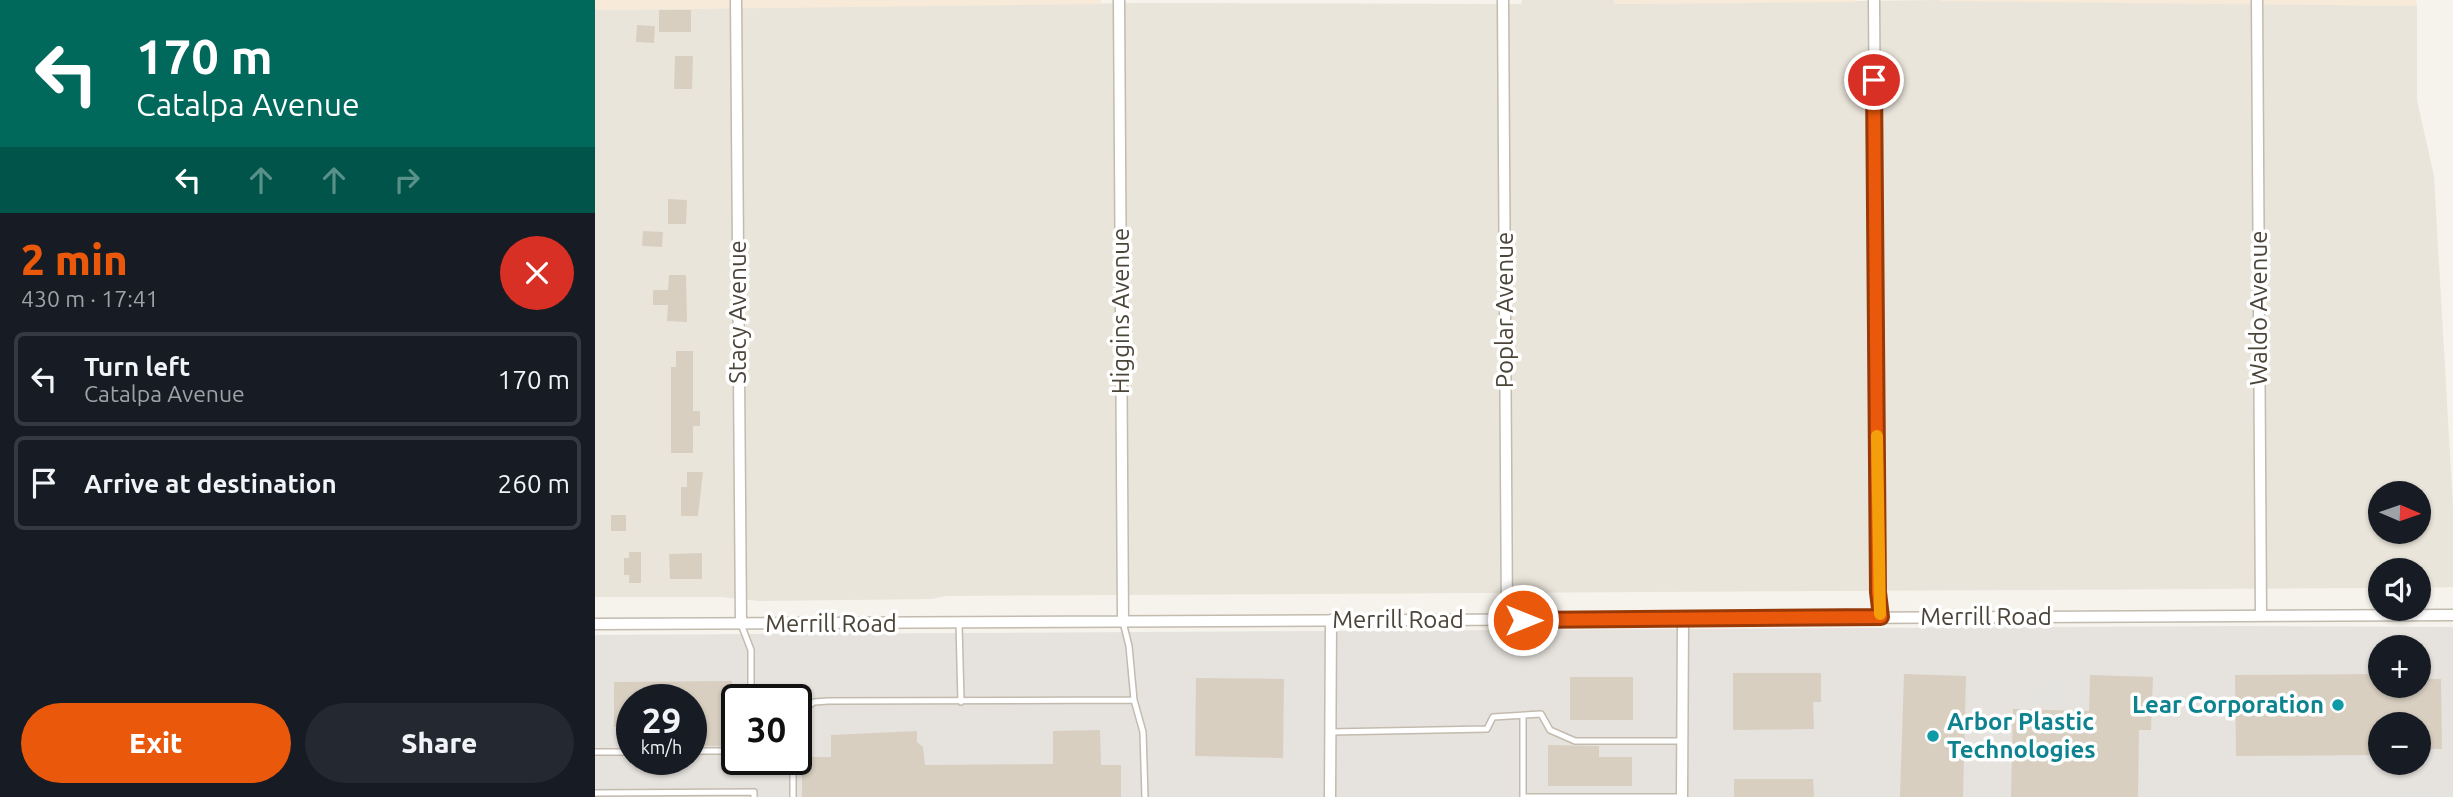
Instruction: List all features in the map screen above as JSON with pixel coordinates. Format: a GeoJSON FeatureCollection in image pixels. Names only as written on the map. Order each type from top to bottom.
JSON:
{"type":"FeatureCollection","features":[{"type":"Feature","properties":{"kind":"street","name":"Stacy Avenue"},"geometry":{"type":"LineString","coordinates":[[736,0],[741,624]]}},
{"type":"Feature","properties":{"kind":"street","name":"Higgins Avenue"},"geometry":{"type":"LineString","coordinates":[[1119,0],[1123,622]]}},
{"type":"Feature","properties":{"kind":"street","name":"Poplar Avenue"},"geometry":{"type":"LineString","coordinates":[[1503,0],[1507,620]]}},
{"type":"Feature","properties":{"kind":"street"},"geometry":{"type":"LineString","coordinates":[[1874,0],[1878,592],[1881,617]]}},
{"type":"Feature","properties":{"kind":"street","name":"Waldo Avenue"},"geometry":{"type":"LineString","coordinates":[[2257,0],[2261,615]]}},
{"type":"Feature","properties":{"kind":"street","name":"Merrill Road"},"geometry":{"type":"LineString","coordinates":[[595,624],[2453,615]]}},
{"type":"Feature","properties":{"kind":"street"},"geometry":{"type":"LineString","coordinates":[[1682,797],[1683,619]]}},
{"type":"Feature","properties":{"kind":"street"},"geometry":{"type":"LineString","coordinates":[[1330,797],[1331,620]]}},
{"type":"Feature","properties":{"kind":"lane"},"geometry":{"type":"LineString","coordinates":[[1123,622],[1129,646],[1134,700],[1143,733],[1145,797]]}},
{"type":"Feature","properties":{"kind":"lane"},"geometry":{"type":"LineString","coordinates":[[959,623],[961,702]]}},
{"type":"Feature","properties":{"kind":"lane"},"geometry":{"type":"LineString","coordinates":[[741,624],[751,650],[751,684]]}},
{"type":"Feature","properties":{"kind":"lane"},"geometry":{"type":"LineString","coordinates":[[812,703],[1134,700]]}},
{"type":"Feature","properties":{"kind":"lane"},"geometry":{"type":"LineString","coordinates":[[1330,732],[1487,729],[1493,717],[1541,714],[1550,730],[1575,741],[1682,741]]}},
{"type":"Feature","properties":{"kind":"lane"},"geometry":{"type":"LineString","coordinates":[[1523,715],[1523,797],[1682,797]]}},
{"type":"Feature","properties":{"kind":"lane"},"geometry":{"type":"LineString","coordinates":[[595,752],[616,752]]}},
{"type":"Feature","properties":{"kind":"lane"},"geometry":{"type":"LineString","coordinates":[[793,775],[793,797]]}},
{"type":"Feature","properties":{"kind":"lane"},"geometry":{"type":"LineString","coordinates":[[595,793],[754,792],[754,797]]}},
{"type":"Feature","properties":{"kind":"shaded area"},"geometry":{"type":"Polygon","coordinates":[[[595,0],[1101,0],[1101,4],[595,10],[595,0]]]}},
{"type":"Feature","properties":{"kind":"shaded area"},"geometry":{"type":"Polygon","coordinates":[[[1522,0],[1614,0],[1615,4],[1941,0],[2417,6],[2417,100],[2434,176],[2453,507],[2453,587],[2431,588],[2431,558],[2368,558],[2368,588],[946,596],[932,599],[758,601],[722,597],[595,597],[595,10],[1138,3],[1521,4],[1522,0]]]}},
{"type":"Feature","properties":{"kind":"shaded area"},"geometry":{"type":"Polygon","coordinates":[[[1614,0],[1856,0],[1856,2],[1614,4],[1614,0]]]}},
{"type":"Feature","properties":{"kind":"shaded area"},"geometry":{"type":"Polygon","coordinates":[[[2416,0],[2417,6],[1941,1],[2416,0]]]}},
{"type":"Feature","properties":{"kind":"shaded area"},"geometry":{"type":"Polygon","coordinates":[[[2453,627],[2453,797],[595,797],[595,635],[2453,627]]]}},
{"type":"Feature","properties":{"kind":"shaded area"},"geometry":{"type":"Polygon","coordinates":[[[2058,673],[2074,673],[2072,706],[2035,705],[2036,686],[2049,687],[2058,673]]]}},
{"type":"Feature","properties":{"kind":"shaded area"},"geometry":{"type":"Polygon","coordinates":[[[2396,792],[2431,792],[2431,797],[2396,797],[2396,792]]]}},
{"type":"Feature","properties":{"kind":"building"},"geometry":{"type":"Polygon","coordinates":[[[659,10],[691,10],[691,32],[659,32],[659,10]]]}},
{"type":"Feature","properties":{"kind":"building"},"geometry":{"type":"Polygon","coordinates":[[[637,25],[655,26],[654,43],[636,42],[637,25]]]}},
{"type":"Feature","properties":{"kind":"building"},"geometry":{"type":"Polygon","coordinates":[[[675,56],[693,56],[692,89],[674,89],[675,56]]]}},
{"type":"Feature","properties":{"kind":"building"},"geometry":{"type":"Polygon","coordinates":[[[668,199],[687,200],[686,224],[668,224],[668,199]]]}},
{"type":"Feature","properties":{"kind":"building"},"geometry":{"type":"Polygon","coordinates":[[[643,231],[663,232],[662,247],[642,246],[643,231]]]}},
{"type":"Feature","properties":{"kind":"building"},"geometry":{"type":"Polygon","coordinates":[[[669,275],[686,275],[687,322],[667,321],[668,305],[653,305],[653,290],[668,290],[669,275]]]}},
{"type":"Feature","properties":{"kind":"building"},"geometry":{"type":"Polygon","coordinates":[[[676,351],[693,351],[693,411],[700,411],[700,426],[693,426],[693,453],[671,453],[671,367],[676,367],[676,351]]]}},
{"type":"Feature","properties":{"kind":"building"},"geometry":{"type":"Polygon","coordinates":[[[687,472],[703,472],[698,516],[681,516],[681,487],[687,487],[687,472]]]}},
{"type":"Feature","properties":{"kind":"building"},"geometry":{"type":"Polygon","coordinates":[[[611,515],[626,515],[626,531],[611,531],[611,515]]]}},
{"type":"Feature","properties":{"kind":"building"},"geometry":{"type":"Polygon","coordinates":[[[629,552],[641,552],[641,583],[629,583],[629,575],[624,575],[624,558],[629,558],[629,552]]]}},
{"type":"Feature","properties":{"kind":"building"},"geometry":{"type":"Polygon","coordinates":[[[702,553],[702,579],[670,579],[669,554],[702,553]]]}},
{"type":"Feature","properties":{"kind":"building"},"geometry":{"type":"Polygon","coordinates":[[[1733,673],[1821,673],[1821,702],[1813,702],[1814,729],[1733,730],[1733,673]]]}},
{"type":"Feature","properties":{"kind":"building","name":"Arbor Plastic Technologies"},"geometry":{"type":"Polygon","coordinates":[[[1904,674],[1966,676],[1963,797],[1900,797],[1904,674]]]}},
{"type":"Feature","properties":{"kind":"building","name":"Lear Corporation"},"geometry":{"type":"Polygon","coordinates":[[[2368,674],[2368,698],[2431,698],[2431,679],[2441,679],[2442,749],[2431,749],[2431,712],[2368,712],[2368,755],[2236,756],[2235,675],[2368,674]]]}},
{"type":"Feature","properties":{"kind":"building"},"geometry":{"type":"Polygon","coordinates":[[[2090,675],[2153,677],[2151,730],[2139,730],[2138,797],[2011,797],[2013,709],[2089,711],[2090,675]]]}},
{"type":"Feature","properties":{"kind":"building"},"geometry":{"type":"Polygon","coordinates":[[[1570,677],[1633,677],[1633,720],[1570,720],[1570,677]]]}},
{"type":"Feature","properties":{"kind":"building"},"geometry":{"type":"Polygon","coordinates":[[[1196,678],[1284,679],[1283,758],[1195,756],[1196,678]]]}},
{"type":"Feature","properties":{"kind":"building"},"geometry":{"type":"Polygon","coordinates":[[[732,681],[732,684],[721,684],[721,746],[707,746],[707,684],[616,684],[614,727],[614,682],[732,681]]]}},
{"type":"Feature","properties":{"kind":"building"},"geometry":{"type":"Polygon","coordinates":[[[1100,730],[1101,765],[1121,765],[1121,797],[802,797],[802,775],[812,775],[812,757],[831,757],[831,735],[917,731],[917,742],[923,747],[925,765],[1053,764],[1053,731],[1100,730]]]}},
{"type":"Feature","properties":{"kind":"building"},"geometry":{"type":"Polygon","coordinates":[[[1548,745],[1599,746],[1599,757],[1632,757],[1632,786],[1548,786],[1548,745]]]}},
{"type":"Feature","properties":{"kind":"building"},"geometry":{"type":"Polygon","coordinates":[[[1734,779],[1813,779],[1814,797],[1734,797],[1734,779]]]}},
{"type":"Feature","properties":{"kind":"slow traffic"},"geometry":{"type":"LineString","coordinates":[[1877,436],[1880,614]]}},
{"type":"Feature","properties":{"kind":"place","name":"Lear Corporation"},"geometry":{"type":"Point","coordinates":[2338,705]}},
{"type":"Feature","properties":{"kind":"place","name":"Arbor Plastic Technologies"},"geometry":{"type":"Point","coordinates":[1933,736]}},
{"type":"Feature","properties":{"kind":"route"},"geometry":{"type":"LineString","coordinates":[[1523,620],[1881,617],[1878,592],[1874,80]]}}]}
